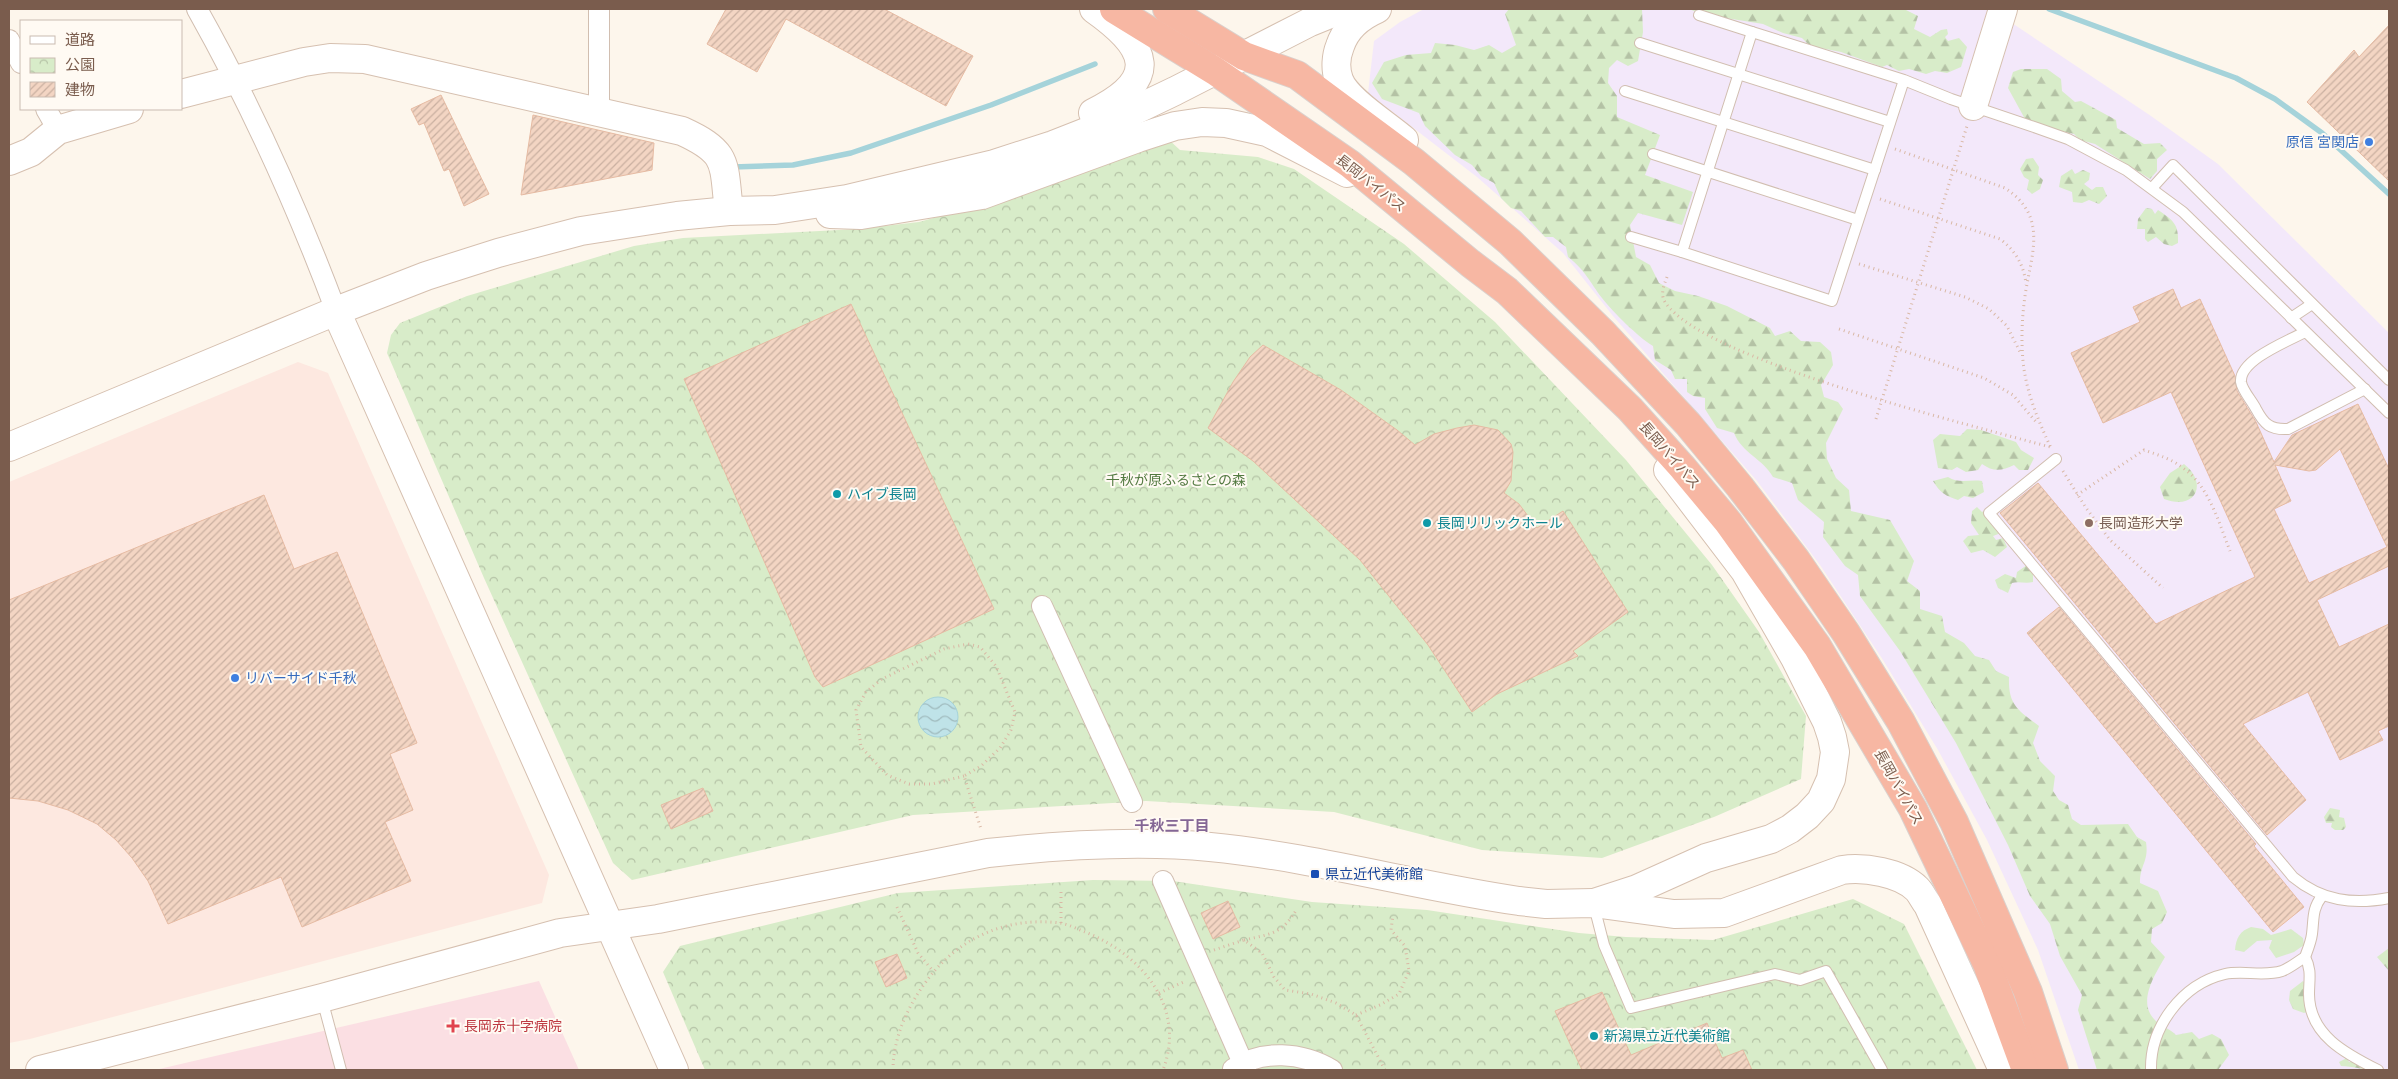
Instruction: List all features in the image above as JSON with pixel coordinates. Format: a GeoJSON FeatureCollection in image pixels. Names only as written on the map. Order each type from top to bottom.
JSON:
{"type":"FeatureCollection","features":[{"type":"Feature","properties":{"kind":"highway","name":"長岡バイパス"},"geometry":{"type":"LineString","coordinates":[[1114,9],[1215,71],[1350,164],[1470,263],[1507,290],[1630,409],[1684,468],[1728,522],[1788,604],[1844,691],[1913,809],[1987,964],[2026,1070]]}},
{"type":"Feature","properties":{"kind":"highway"},"geometry":{"type":"LineString","coordinates":[[1166,9],[1244,56],[1298,75],[1414,162],[1510,242],[1603,333],[1688,424],[1768,524],[1846,633],[1901,722],[1954,822],[2028,992],[2054,1070]]}},
{"type":"Feature","properties":{"kind":"street"},"geometry":{"type":"LineString","coordinates":[[197,9],[237,80],[318,263],[336,311],[674,1070]]}},
{"type":"Feature","properties":{"kind":"street"},"geometry":{"type":"LineString","coordinates":[[599,9],[599,110]]}},
{"type":"Feature","properties":{"kind":"street"},"geometry":{"type":"LineString","coordinates":[[847,199],[902,174],[1020,140],[1090,114],[1112,103],[1127,92],[1138,80],[1140,64],[1135,48],[1123,33],[1094,9]]}},
{"type":"Feature","properties":{"kind":"street"},"geometry":{"type":"LineString","coordinates":[[775,210],[847,199],[994,164],[1053,145],[1104,125],[1310,22],[1342,9]]}},
{"type":"Feature","properties":{"kind":"street"},"geometry":{"type":"LineString","coordinates":[[1378,9],[1354,24],[1345,34],[1337,54],[1336,68],[1339,81],[1350,96],[1481,202],[1510,242]]}},
{"type":"Feature","properties":{"kind":"street"},"geometry":{"type":"LineString","coordinates":[[1973,106],[2003,9]]}},
{"type":"Feature","properties":{"kind":"street"},"geometry":{"type":"LineString","coordinates":[[9,40],[20,61]]}},
{"type":"Feature","properties":{"kind":"street"},"geometry":{"type":"LineString","coordinates":[[182,94],[304,62],[330,58],[365,59],[682,130],[702,140],[716,150],[724,165],[729,211]]}},
{"type":"Feature","properties":{"kind":"street"},"geometry":{"type":"LineString","coordinates":[[9,161],[31,152],[52,119],[121,110]]}},
{"type":"Feature","properties":{"kind":"street"},"geometry":{"type":"LineString","coordinates":[[9,447],[336,311],[462,263],[538,242],[581,231],[676,216],[729,211],[775,210],[861,215],[982,195],[1175,126],[1202,122],[1226,123],[1267,132],[1338,168],[1398,203]]}},
{"type":"Feature","properties":{"kind":"street"},"geometry":{"type":"LineString","coordinates":[[1593,903],[1636,889],[1706,858],[1771,838],[1790,829],[1808,816],[1821,801],[1831,779],[1835,752],[1827,722],[1795,658],[1745,571],[1656,455],[1630,409]]}},
{"type":"Feature","properties":{"kind":"street"},"geometry":{"type":"LineString","coordinates":[[1042,606],[1132,802]]}},
{"type":"Feature","properties":{"kind":"street"},"geometry":{"type":"LineString","coordinates":[[40,1070],[322,998],[560,933],[658,918],[988,853],[1080,846],[1210,847],[1335,866],[1519,901],[1546,904],[1593,903],[1674,914],[1724,913],[1842,870],[1859,867],[1877,870],[1916,888],[1928,905],[2003,1070]]}},
{"type":"Feature","properties":{"kind":"street"},"geometry":{"type":"LineString","coordinates":[[1163,881],[1200,964],[1240,1068],[1270,1055],[1296,1056],[1321,1064],[1332,1070]]}},
{"type":"Feature","properties":{"kind":"lane"},"geometry":{"type":"LineString","coordinates":[[1699,15],[1904,80],[2068,140],[2126,170],[2153,187],[2183,212],[2389,413]]}},
{"type":"Feature","properties":{"kind":"lane"},"geometry":{"type":"LineString","coordinates":[[1682,252],[1752,32]]}},
{"type":"Feature","properties":{"kind":"lane"},"geometry":{"type":"LineString","coordinates":[[1640,43],[1890,122]]}},
{"type":"Feature","properties":{"kind":"lane"},"geometry":{"type":"LineString","coordinates":[[1631,237],[1832,301],[1904,80]]}},
{"type":"Feature","properties":{"kind":"lane"},"geometry":{"type":"LineString","coordinates":[[1625,91],[1874,170]]}},
{"type":"Feature","properties":{"kind":"lane"},"geometry":{"type":"LineString","coordinates":[[1653,154],[1858,220]]}},
{"type":"Feature","properties":{"kind":"lane"},"geometry":{"type":"LineString","coordinates":[[2153,187],[2173,165],[2389,380]]}},
{"type":"Feature","properties":{"kind":"lane"},"geometry":{"type":"LineString","coordinates":[[2291,318],[2312,304]]}},
{"type":"Feature","properties":{"kind":"lane"},"geometry":{"type":"LineString","coordinates":[[2305,332],[2249,363],[2242,372],[2241,383],[2264,422],[2275,430],[2288,429],[2365,389]]}},
{"type":"Feature","properties":{"kind":"lane"},"geometry":{"type":"LineString","coordinates":[[2056,459],[1990,513],[2292,877],[2306,888],[2322,896],[2356,902],[2389,898]]}},
{"type":"Feature","properties":{"kind":"lane"},"geometry":{"type":"LineString","coordinates":[[2322,896],[2315,905],[2312,914],[2312,936],[2305,957],[2310,973],[2309,996],[2314,1020],[2330,1042],[2351,1057],[2378,1070]]}},
{"type":"Feature","properties":{"kind":"lane"},"geometry":{"type":"LineString","coordinates":[[1593,903],[1604,945],[1631,1008],[1775,974],[1800,980],[1826,971],[1882,1070]]}},
{"type":"Feature","properties":{"kind":"lane"},"geometry":{"type":"LineString","coordinates":[[2151,1070],[2155,1040],[2162,1024],[2179,1002],[2191,991],[2206,981],[2224,974],[2281,971],[2305,957]]}},
{"type":"Feature","properties":{"kind":"lane"},"geometry":{"type":"LineString","coordinates":[[322,998],[341,1070]]}},
{"type":"Feature","properties":{"kind":"path"},"geometry":{"type":"LineString","coordinates":[[1876,419],[1973,106]]}},
{"type":"Feature","properties":{"kind":"path"},"geometry":{"type":"LineString","coordinates":[[1894,149],[2005,188],[2023,204],[2033,225],[2035,236],[2035,249],[2027,287],[2022,330],[2023,360]]}},
{"type":"Feature","properties":{"kind":"path"},"geometry":{"type":"LineString","coordinates":[[1879,199],[1991,235],[2008,245],[2024,270],[2027,287]]}},
{"type":"Feature","properties":{"kind":"path"},"geometry":{"type":"LineString","coordinates":[[1859,264],[1978,303],[1999,316],[2014,336],[2023,360],[2032,404],[2042,430],[2077,495],[2110,540],[2163,588]]}},
{"type":"Feature","properties":{"kind":"path"},"geometry":{"type":"LineString","coordinates":[[1667,277],[1663,289],[1664,300],[1672,310],[1685,322],[1720,342],[1824,381],[2050,448]]}},
{"type":"Feature","properties":{"kind":"path"},"geometry":{"type":"LineString","coordinates":[[1839,330],[1967,371],[1994,383],[2020,403],[2042,430]]}},
{"type":"Feature","properties":{"kind":"path"},"geometry":{"type":"LineString","coordinates":[[2077,495],[2144,450],[2169,459],[2184,468],[2197,481],[2208,498],[2230,551]]}},
{"type":"Feature","properties":{"kind":"path"},"geometry":{"type":"LineString","coordinates":[[968,644],[980,647],[996,666],[1015,712],[1011,730],[1000,748],[981,766],[964,776],[932,784],[908,784],[887,775],[861,747],[856,710],[866,692],[882,679],[944,649],[968,644]]}},
{"type":"Feature","properties":{"kind":"path"},"geometry":{"type":"LineString","coordinates":[[964,776],[981,829]]}},
{"type":"Feature","properties":{"kind":"path"},"geometry":{"type":"LineString","coordinates":[[1061,889],[1061,923]]}},
{"type":"Feature","properties":{"kind":"path"},"geometry":{"type":"LineString","coordinates":[[897,907],[918,953],[933,971]]}},
{"type":"Feature","properties":{"kind":"path"},"geometry":{"type":"LineString","coordinates":[[1159,993],[1200,964],[1244,940],[1271,934],[1288,925],[1297,909]]}},
{"type":"Feature","properties":{"kind":"path"},"geometry":{"type":"LineString","coordinates":[[1356,1015],[1380,1005],[1399,994],[1409,971],[1405,946],[1391,930],[1393,915]]}},
{"type":"Feature","properties":{"kind":"path"},"geometry":{"type":"LineString","coordinates":[[893,1070],[897,1039],[906,1016],[933,971],[956,949],[995,928],[1013,924],[1061,923],[1119,948],[1138,965],[1159,993],[1167,1014],[1169,1035],[1167,1059],[1162,1070]]}},
{"type":"Feature","properties":{"kind":"path"},"geometry":{"type":"LineString","coordinates":[[1244,940],[1262,954],[1274,976],[1285,990],[1311,994],[1336,1003],[1356,1015],[1385,1070]]}},
{"type":"Feature","properties":{"kind":"shaded area","name":"長岡造形大学"},"geometry":{"type":"Polygon","coordinates":[[[1424,9],[1991,9],[2151,116],[2218,164],[2389,333],[2389,1070],[2079,1070],[2038,950],[1987,840],[1938,750],[1883,660],[1820,565],[1757,481],[1613,316],[1563,253],[1477,177],[1368,93],[1374,41],[1400,22],[1424,9]]]}},
{"type":"Feature","properties":{"kind":"shaded area","name":"リバーサイド千秋"},"geometry":{"type":"Polygon","coordinates":[[[298,362],[328,373],[549,875],[542,903],[9,1043],[9,482],[298,362]]]}},
{"type":"Feature","properties":{"kind":"shaded area","name":"長岡赤十字病院"},"geometry":{"type":"Polygon","coordinates":[[[539,981],[579,1070],[155,1070],[539,981]]]}},
{"type":"Feature","properties":{"kind":"green space"},"geometry":{"type":"Polygon","coordinates":[[[1509,9],[1642,9],[1643,32],[1638,61],[1628,66],[1617,60],[1609,68],[1608,83],[1617,96],[1617,117],[1660,135],[1645,175],[1693,192],[1682,225],[1638,213],[1630,225],[1636,257],[1650,265],[1659,283],[1675,291],[1698,296],[1727,306],[1770,328],[1775,336],[1790,331],[1801,341],[1820,342],[1831,352],[1833,365],[1821,385],[1824,397],[1838,402],[1843,409],[1826,443],[1827,459],[1836,478],[1849,490],[1851,511],[1890,520],[1914,561],[1907,581],[1920,591],[1920,609],[1942,616],[1945,632],[1964,643],[1975,656],[1989,660],[1996,671],[2009,677],[2010,694],[2016,706],[2025,716],[2039,726],[2033,743],[2040,761],[2055,776],[2053,791],[2059,800],[2068,805],[2072,819],[2081,825],[2128,824],[2137,837],[2146,842],[2147,849],[2140,883],[2158,891],[2167,912],[2162,923],[2152,929],[2151,942],[2165,957],[2150,987],[2147,1004],[2149,1012],[2156,1021],[2176,1035],[2192,1032],[2199,1039],[2212,1034],[2221,1039],[2229,1055],[2218,1070],[2097,1070],[2078,1010],[2082,995],[2060,956],[2050,924],[2030,896],[2008,845],[1956,743],[1900,651],[1860,596],[1858,575],[1845,566],[1823,537],[1824,522],[1798,500],[1792,483],[1773,477],[1764,465],[1742,446],[1734,433],[1717,428],[1705,409],[1705,398],[1693,396],[1687,392],[1687,379],[1675,379],[1671,370],[1655,360],[1653,346],[1633,330],[1607,304],[1583,272],[1568,257],[1566,247],[1553,237],[1545,237],[1521,211],[1511,208],[1501,198],[1494,183],[1481,176],[1472,165],[1455,155],[1425,126],[1419,113],[1382,99],[1372,83],[1384,62],[1406,55],[1431,53],[1435,43],[1455,45],[1474,50],[1489,45],[1502,53],[1516,45],[1505,14],[1509,9]]]}},
{"type":"Feature","properties":{"kind":"green space"},"geometry":{"type":"Polygon","coordinates":[[[1689,9],[1904,9],[1918,16],[1914,29],[1930,37],[1941,30],[1947,29],[1948,34],[1945,37],[1948,41],[1959,38],[1967,47],[1961,67],[1947,73],[1935,71],[1926,74],[1909,69],[1899,71],[1887,65],[1882,67],[1841,52],[1810,46],[1802,38],[1783,33],[1763,24],[1701,14],[1689,9]]]}},
{"type":"Feature","properties":{"kind":"green space"},"geometry":{"type":"Polygon","coordinates":[[[2021,69],[2047,69],[2061,79],[2062,91],[2075,102],[2081,101],[2116,120],[2117,128],[2144,144],[2160,143],[2167,150],[2157,159],[2157,171],[2150,179],[2095,144],[2080,140],[2074,134],[2038,126],[2025,119],[2008,88],[2013,72],[2021,69]]]}},
{"type":"Feature","properties":{"kind":"green space","name":"千秋が原ふるさとの森"},"geometry":{"type":"Polygon","coordinates":[[[1167,138],[1180,150],[1258,157],[1294,169],[1404,244],[1495,322],[1626,460],[1712,565],[1759,632],[1806,716],[1801,779],[1714,817],[1602,858],[1482,850],[1334,812],[1146,801],[913,815],[632,880],[613,863],[484,578],[387,353],[391,335],[400,323],[467,296],[634,246],[683,238],[858,229],[919,222],[995,201],[1167,138]]]}},
{"type":"Feature","properties":{"kind":"green space"},"geometry":{"type":"Polygon","coordinates":[[[2033,158],[2039,167],[2038,175],[2043,180],[2040,189],[2032,194],[2027,189],[2029,180],[2024,177],[2020,169],[2026,159],[2033,158]]]}},
{"type":"Feature","properties":{"kind":"green space"},"geometry":{"type":"Polygon","coordinates":[[[2072,169],[2075,174],[2083,170],[2090,173],[2089,180],[2084,184],[2092,190],[2096,187],[2103,187],[2107,196],[2099,204],[2089,200],[2082,203],[2073,202],[2072,192],[2059,187],[2061,176],[2072,169]]]}},
{"type":"Feature","properties":{"kind":"green space"},"geometry":{"type":"Polygon","coordinates":[[[2146,208],[2152,209],[2155,214],[2158,210],[2174,223],[2178,243],[2172,246],[2164,244],[2156,237],[2148,242],[2145,239],[2145,229],[2137,229],[2138,219],[2146,208]]]}},
{"type":"Feature","properties":{"kind":"green space"},"geometry":{"type":"Polygon","coordinates":[[[1967,429],[1981,430],[2016,442],[2021,450],[2034,458],[2028,470],[2019,470],[2014,465],[2002,469],[1994,469],[1982,464],[1978,470],[1966,472],[1957,467],[1952,470],[1938,468],[1933,440],[1940,434],[1960,436],[1967,429]]]}},
{"type":"Feature","properties":{"kind":"green space"},"geometry":{"type":"Polygon","coordinates":[[[2184,464],[2192,472],[2196,480],[2197,487],[2195,493],[2191,498],[2184,501],[2175,502],[2164,499],[2160,487],[2170,473],[2184,464]]]}},
{"type":"Feature","properties":{"kind":"green space"},"geometry":{"type":"Polygon","coordinates":[[[1948,477],[1960,481],[1982,481],[1984,492],[1973,498],[1964,496],[1958,500],[1950,497],[1944,494],[1933,481],[1948,477]]]}},
{"type":"Feature","properties":{"kind":"green space"},"geometry":{"type":"Polygon","coordinates":[[[1977,507],[1982,512],[1989,508],[2001,533],[1993,536],[1996,540],[2003,538],[2007,547],[1995,557],[1983,550],[1971,553],[1963,541],[1968,536],[1979,535],[1971,523],[1972,511],[1977,507]]]}},
{"type":"Feature","properties":{"kind":"green space"},"geometry":{"type":"Polygon","coordinates":[[[2027,565],[2033,572],[2033,582],[2012,583],[2008,593],[1998,588],[1995,580],[2005,574],[2016,578],[2017,572],[2027,565]]]}},
{"type":"Feature","properties":{"kind":"green space"},"geometry":{"type":"Polygon","coordinates":[[[2330,808],[2340,810],[2339,817],[2344,818],[2346,827],[2343,830],[2335,830],[2331,827],[2332,823],[2326,823],[2324,817],[2330,808]]]}},
{"type":"Feature","properties":{"kind":"green space"},"geometry":{"type":"Polygon","coordinates":[[[1093,880],[1173,881],[1312,902],[1427,910],[1579,933],[1626,937],[1713,940],[1853,899],[1904,924],[1977,1070],[705,1070],[663,972],[680,946],[898,893],[1093,880]]]}},
{"type":"Feature","properties":{"kind":"green space"},"geometry":{"type":"Polygon","coordinates":[[[2251,927],[2263,929],[2271,935],[2291,929],[2303,938],[2304,945],[2294,952],[2276,958],[2269,948],[2272,940],[2257,941],[2244,952],[2235,950],[2239,936],[2251,927]]]}},
{"type":"Feature","properties":{"kind":"green space"},"geometry":{"type":"Polygon","coordinates":[[[2389,948],[2389,971],[2377,957],[2389,948]]]}},
{"type":"Feature","properties":{"kind":"green space"},"geometry":{"type":"Polygon","coordinates":[[[2303,981],[2311,990],[2309,1011],[2304,1013],[2293,1009],[2289,1000],[2290,991],[2303,981]]]}},
{"type":"Feature","properties":{"kind":"green space"},"geometry":{"type":"Polygon","coordinates":[[[2347,1058],[2349,1062],[2358,1062],[2375,1070],[2341,1066],[2339,1062],[2347,1058]]]}},
{"type":"Feature","properties":{"kind":"water"},"geometry":{"type":"Polygon","coordinates":[[[942,697],[949,700],[955,706],[958,717],[957,725],[949,734],[942,737],[934,737],[927,734],[919,725],[918,713],[921,706],[930,698],[942,697]]]}},
{"type":"Feature","properties":{"kind":"building"},"geometry":{"type":"Polygon","coordinates":[[[726,9],[884,9],[973,56],[946,106],[786,19],[757,72],[707,44],[726,9]]]}},
{"type":"Feature","properties":{"kind":"building","name":"原信 宮関店"},"geometry":{"type":"Polygon","coordinates":[[[2389,25],[2389,181],[2307,102],[2354,50],[2359,57],[2389,25]]]}},
{"type":"Feature","properties":{"kind":"building"},"geometry":{"type":"Polygon","coordinates":[[[441,95],[489,194],[464,206],[449,169],[444,171],[424,123],[419,125],[411,109],[441,95]]]}},
{"type":"Feature","properties":{"kind":"building"},"geometry":{"type":"Polygon","coordinates":[[[533,115],[654,143],[652,170],[521,195],[533,115]]]}},
{"type":"Feature","properties":{"kind":"building","name":"長岡造形大学"},"geometry":{"type":"Polygon","coordinates":[[[2173,289],[2181,308],[2200,299],[2235,376],[2237,391],[2256,422],[2274,462],[2292,435],[2358,404],[2389,469],[2389,566],[2317,600],[2339,647],[2389,624],[2389,726],[2378,731],[2383,740],[2340,760],[2308,692],[2243,724],[2306,800],[2267,835],[2000,513],[2038,483],[2156,624],[2255,577],[2171,392],[2103,423],[2071,353],[2140,322],[2133,307],[2173,289]],[[2340,449],[2316,470],[2309,471],[2275,465],[2291,501],[2274,509],[2309,583],[2387,547],[2340,449]]]}},
{"type":"Feature","properties":{"kind":"building","name":"ハイブ長岡"},"geometry":{"type":"Polygon","coordinates":[[[851,304],[994,609],[823,687],[815,677],[684,379],[851,304]]]}},
{"type":"Feature","properties":{"kind":"building","name":"長岡リリックホール"},"geometry":{"type":"Polygon","coordinates":[[[1263,345],[1341,390],[1415,445],[1434,434],[1457,428],[1474,425],[1498,430],[1511,444],[1513,452],[1511,481],[1504,493],[1519,504],[1537,528],[1563,511],[1628,612],[1573,651],[1578,656],[1497,694],[1472,712],[1428,645],[1360,560],[1253,461],[1208,428],[1233,382],[1250,357],[1263,345]]]}},
{"type":"Feature","properties":{"kind":"building"},"geometry":{"type":"Polygon","coordinates":[[[264,495],[294,569],[337,552],[417,743],[390,754],[413,810],[385,822],[411,881],[302,927],[281,877],[168,924],[148,881],[132,858],[116,840],[97,824],[68,810],[38,801],[9,798],[9,600],[264,495]]]}},
{"type":"Feature","properties":{"kind":"building"},"geometry":{"type":"Polygon","coordinates":[[[2059,607],[2256,844],[2254,846],[2304,907],[2273,932],[2027,633],[2059,607]]]}},
{"type":"Feature","properties":{"kind":"building"},"geometry":{"type":"Polygon","coordinates":[[[703,788],[713,811],[671,829],[661,805],[703,788]]]}},
{"type":"Feature","properties":{"kind":"building"},"geometry":{"type":"Polygon","coordinates":[[[1228,901],[1240,927],[1213,939],[1201,913],[1228,901]]]}},
{"type":"Feature","properties":{"kind":"building"},"geometry":{"type":"Polygon","coordinates":[[[897,954],[907,978],[886,987],[875,962],[897,954]]]}},
{"type":"Feature","properties":{"kind":"building","name":"新潟県立近代美術館"},"geometry":{"type":"Polygon","coordinates":[[[1602,992],[1631,1055],[1707,1023],[1722,1058],[1743,1050],[1752,1070],[1582,1070],[1555,1011],[1602,992]]]}},
{"type":"Feature","properties":{"kind":"waterway"},"geometry":{"type":"LineString","coordinates":[[2049,9],[2236,78],[2275,99],[2322,133],[2389,194]]}},
{"type":"Feature","properties":{"kind":"waterway"},"geometry":{"type":"LineString","coordinates":[[733,167],[793,165],[851,153],[991,105],[1095,64]]}},
{"type":"Feature","properties":{"kind":"place","name":"原信 宮関店"},"geometry":{"type":"Point","coordinates":[2369,142]}},
{"type":"Feature","properties":{"kind":"place","name":"ハイブ長岡"},"geometry":{"type":"Point","coordinates":[837,494]}},
{"type":"Feature","properties":{"kind":"place","name":"長岡リリックホール"},"geometry":{"type":"Point","coordinates":[1427,523]}},
{"type":"Feature","properties":{"kind":"place","name":"長岡造形大学"},"geometry":{"type":"Point","coordinates":[2089,523]}},
{"type":"Feature","properties":{"kind":"place","name":"リバーサイド千秋"},"geometry":{"type":"Point","coordinates":[235,678]}},
{"type":"Feature","properties":{"kind":"place","name":"県立近代美術館"},"geometry":{"type":"Point","coordinates":[1315,874]}},
{"type":"Feature","properties":{"kind":"place","name":"長岡赤十字病院"},"geometry":{"type":"Point","coordinates":[453,1026]}},
{"type":"Feature","properties":{"kind":"place","name":"新潟県立近代美術館"},"geometry":{"type":"Point","coordinates":[1594,1036]}},
{"type":"Feature","properties":{"kind":"district","name":"千秋三丁目"},"geometry":{"type":"Point","coordinates":[1172,825]}}]}
